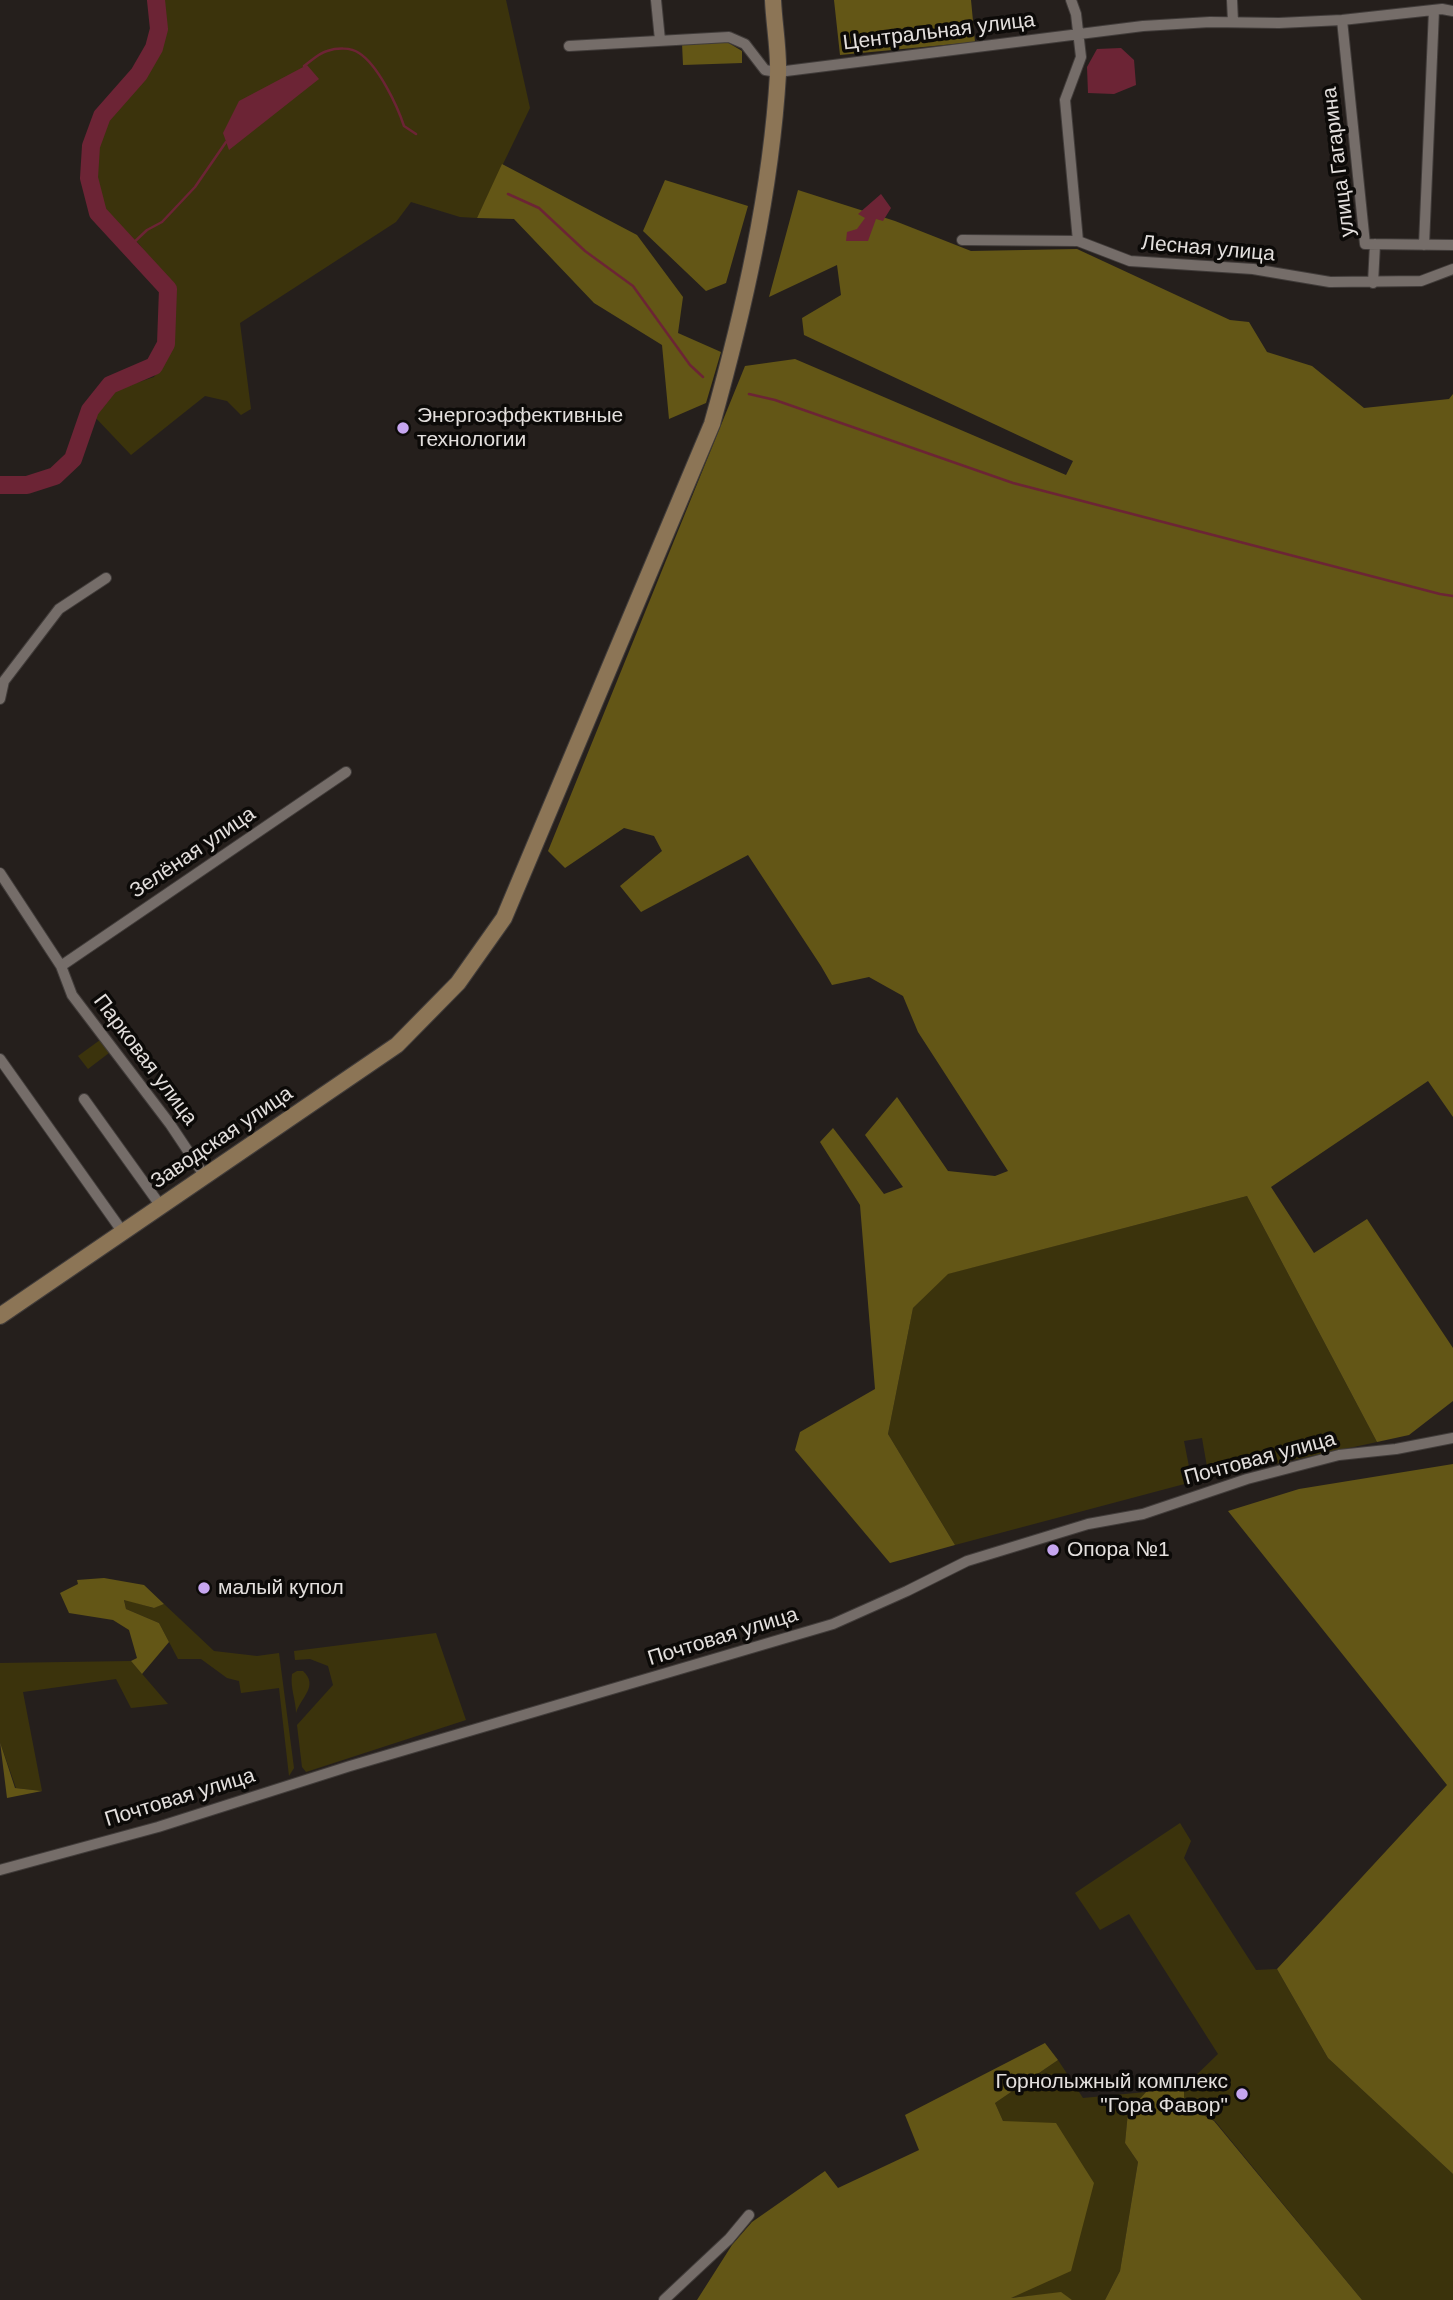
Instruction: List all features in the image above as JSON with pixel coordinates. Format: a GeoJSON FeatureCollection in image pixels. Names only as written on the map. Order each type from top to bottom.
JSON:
{"type":"FeatureCollection","features":[{"type":"Feature","properties":{"kind":"main road","name":"Заводская улица"},"geometry":{"type":"LineString","coordinates":[[0,1316],[397,1045],[458,983],[504,918],[712,424],[733,348],[766,185],[778,72],[773,0]]}},
{"type":"Feature","properties":{"kind":"street"},"geometry":{"type":"LineString","coordinates":[[656,0],[660,40]]}},
{"type":"Feature","properties":{"kind":"street"},"geometry":{"type":"LineString","coordinates":[[1071,0],[1076,14],[1081,57],[1065,100],[1078,241]]}},
{"type":"Feature","properties":{"kind":"street"},"geometry":{"type":"LineString","coordinates":[[1232,0],[1233,22]]}},
{"type":"Feature","properties":{"kind":"street"},"geometry":{"type":"LineString","coordinates":[[1424,245],[1434,10]]}},
{"type":"Feature","properties":{"kind":"street","name":"Центральная улица"},"geometry":{"type":"LineString","coordinates":[[778,72],[1143,26],[1342,20],[1434,10],[1453,11]]}},
{"type":"Feature","properties":{"kind":"street","name":"улица Гагарина"},"geometry":{"type":"LineString","coordinates":[[1342,20],[1365,244],[1453,245]]}},
{"type":"Feature","properties":{"kind":"street"},"geometry":{"type":"LineString","coordinates":[[569,46],[729,37],[746,44],[765,70],[778,72]]}},
{"type":"Feature","properties":{"kind":"street","name":"Лесная улица"},"geometry":{"type":"LineString","coordinates":[[962,240],[1078,241],[1130,261],[1253,269],[1330,282],[1421,281],[1453,270]]}},
{"type":"Feature","properties":{"kind":"street"},"geometry":{"type":"LineString","coordinates":[[1373,283],[1375,244]]}},
{"type":"Feature","properties":{"kind":"street"},"geometry":{"type":"LineString","coordinates":[[0,699],[4,681],[59,609],[106,578]]}},
{"type":"Feature","properties":{"kind":"street","name":"Зелёная улица"},"geometry":{"type":"LineString","coordinates":[[61,966],[346,772]]}},
{"type":"Feature","properties":{"kind":"street","name":"Парковая улица"},"geometry":{"type":"LineString","coordinates":[[0,873],[61,966],[72,995],[170,1124],[204,1175]]}},
{"type":"Feature","properties":{"kind":"street"},"geometry":{"type":"LineString","coordinates":[[0,1059],[122,1231]]}},
{"type":"Feature","properties":{"kind":"street"},"geometry":{"type":"LineString","coordinates":[[84,1098],[160,1205]]}},
{"type":"Feature","properties":{"kind":"street","name":"Почтовая улица"},"geometry":{"type":"LineString","coordinates":[[0,1870],[158,1827],[350,1766],[834,1624],[967,1561],[1087,1524],[1143,1514],[1247,1479],[1339,1455],[1453,1438]]}},
{"type":"Feature","properties":{"kind":"street"},"geometry":{"type":"LineString","coordinates":[[664,2300],[729,2239],[749,2216]]}},
{"type":"Feature","properties":{"kind":"shaded area"},"geometry":{"type":"Polygon","coordinates":[[[163,0],[506,0],[530,108],[477,218],[460,217],[411,202],[396,222],[240,323],[251,409],[241,415],[227,401],[205,396],[131,455],[93,415],[113,391],[154,377],[172,345],[174,290],[139,244],[104,211],[96,176],[97,147],[107,120],[147,75],[160,48],[163,0]]]}},
{"type":"Feature","properties":{"kind":"shaded area"},"geometry":{"type":"Polygon","coordinates":[[[834,0],[971,0],[975,42],[840,55],[834,0]]]}},
{"type":"Feature","properties":{"kind":"shaded area"},"geometry":{"type":"Polygon","coordinates":[[[727,42],[742,51],[742,63],[683,65],[682,43],[727,42]]]}},
{"type":"Feature","properties":{"kind":"shaded area"},"geometry":{"type":"Polygon","coordinates":[[[1121,48],[1134,60],[1136,85],[1114,94],[1088,93],[1087,67],[1097,49],[1121,48]]]}},
{"type":"Feature","properties":{"kind":"shaded area"},"geometry":{"type":"Polygon","coordinates":[[[307,65],[319,79],[229,150],[223,133],[239,101],[307,65]]]}},
{"type":"Feature","properties":{"kind":"shaded area"},"geometry":{"type":"Polygon","coordinates":[[[502,164],[637,235],[683,297],[678,333],[721,352],[706,403],[669,419],[662,345],[594,303],[514,219],[477,218],[502,164]]]}},
{"type":"Feature","properties":{"kind":"shaded area"},"geometry":{"type":"Polygon","coordinates":[[[665,180],[748,206],[726,283],[706,291],[643,231],[665,180]]]}},
{"type":"Feature","properties":{"kind":"shaded area"},"geometry":{"type":"Polygon","coordinates":[[[798,190],[895,221],[971,251],[1077,249],[1230,320],[1249,322],[1267,352],[1312,366],[1364,408],[1449,399],[1453,394],[1453,1117],[1428,1081],[1271,1187],[1314,1253],[1367,1219],[1453,1348],[1453,1401],[1409,1435],[1377,1442],[1247,1196],[948,1274],[913,1308],[888,1434],[955,1545],[890,1563],[795,1450],[800,1432],[875,1389],[860,1205],[820,1142],[833,1128],[884,1194],[903,1187],[865,1135],[897,1097],[948,1171],[995,1176],[1008,1171],[918,1032],[903,996],[869,977],[832,985],[748,855],[641,912],[620,886],[662,851],[654,836],[624,828],[565,868],[548,851],[745,366],[795,359],[1066,475],[1073,461],[804,335],[802,318],[841,295],[837,265],[769,297],[798,190]]]}},
{"type":"Feature","properties":{"kind":"shaded area"},"geometry":{"type":"Polygon","coordinates":[[[881,194],[891,208],[883,221],[876,219],[868,241],[846,241],[847,232],[857,229],[865,218],[858,214],[881,194]]]}},
{"type":"Feature","properties":{"kind":"shaded area"},"geometry":{"type":"Polygon","coordinates":[[[100,1040],[109,1053],[88,1069],[78,1056],[100,1040]]]}},
{"type":"Feature","properties":{"kind":"shaded area"},"geometry":{"type":"Polygon","coordinates":[[[1247,1196],[1377,1442],[1209,1478],[1202,1438],[1184,1441],[1192,1482],[955,1545],[888,1434],[913,1308],[947,1274],[1247,1196]]]}},
{"type":"Feature","properties":{"kind":"shaded area"},"geometry":{"type":"Polygon","coordinates":[[[1453,1464],[1453,2174],[1328,2058],[1277,1969],[1447,1785],[1228,1511],[1299,1489],[1453,1464]]]}},
{"type":"Feature","properties":{"kind":"shaded area"},"geometry":{"type":"Polygon","coordinates":[[[104,1578],[144,1585],[164,1604],[154,1608],[124,1600],[126,1609],[159,1623],[169,1642],[142,1674],[131,1661],[137,1658],[129,1630],[113,1620],[69,1613],[60,1593],[78,1584],[77,1580],[104,1578]]]}},
{"type":"Feature","properties":{"kind":"shaded area"},"geometry":{"type":"Polygon","coordinates":[[[124,1599],[153,1608],[164,1604],[214,1651],[257,1656],[279,1653],[294,1768],[289,1776],[279,1688],[241,1693],[239,1681],[227,1678],[201,1659],[178,1659],[159,1623],[126,1609],[124,1599]]]}},
{"type":"Feature","properties":{"kind":"shaded area"},"geometry":{"type":"Polygon","coordinates":[[[436,1633],[466,1720],[306,1772],[302,1767],[297,1725],[333,1685],[328,1666],[310,1659],[295,1660],[294,1651],[436,1633]]]}},
{"type":"Feature","properties":{"kind":"shaded area"},"geometry":{"type":"Polygon","coordinates":[[[131,1661],[168,1704],[131,1708],[116,1679],[23,1692],[42,1791],[16,1788],[0,1742],[0,1663],[131,1661]]]}},
{"type":"Feature","properties":{"kind":"shaded area"},"geometry":{"type":"Polygon","coordinates":[[[303,1671],[307,1676],[309,1687],[296,1713],[292,1674],[303,1671]]]}},
{"type":"Feature","properties":{"kind":"shaded area"},"geometry":{"type":"Polygon","coordinates":[[[0,1742],[15,1788],[42,1791],[7,1798],[0,1742]]]}},
{"type":"Feature","properties":{"kind":"shaded area"},"geometry":{"type":"Polygon","coordinates":[[[1180,1823],[1191,1841],[1184,1858],[1256,1970],[1277,1969],[1328,2058],[1453,2174],[1453,2300],[1362,2300],[1215,2121],[1184,2104],[1184,2087],[1218,2054],[1129,1914],[1100,1930],[1075,1893],[1180,1823]]]}},
{"type":"Feature","properties":{"kind":"shaded area"},"geometry":{"type":"Polygon","coordinates":[[[1045,2043],[1058,2060],[995,2103],[1003,2121],[1056,2123],[1094,2183],[1071,2271],[1011,2298],[1061,2292],[1072,2300],[697,2300],[732,2245],[752,2222],[825,2171],[838,2188],[919,2150],[905,2115],[1045,2043]]]}},
{"type":"Feature","properties":{"kind":"shaded area"},"geometry":{"type":"Polygon","coordinates":[[[1058,2060],[1083,2098],[1146,2092],[1128,2112],[1125,2143],[1138,2162],[1120,2271],[1105,2300],[1072,2300],[1061,2293],[1008,2298],[1003,2121],[995,2103],[1058,2060]]]}},
{"type":"Feature","properties":{"kind":"shaded area"},"geometry":{"type":"Polygon","coordinates":[[[1184,2087],[1184,2104],[1214,2121],[1362,2300],[1105,2300],[1120,2271],[1138,2162],[1125,2143],[1128,2112],[1146,2092],[1184,2087]]]}},
{"type":"Feature","properties":{"kind":"waterway"},"geometry":{"type":"LineString","coordinates":[[0,485],[27,485],[55,476],[73,459],[90,410],[110,385],[154,366],[166,344],[168,289],[98,213],[89,178],[91,146],[102,116],[139,74],[154,48],[159,29],[156,0]]}},
{"type":"Feature","properties":{"kind":"waterway"},"geometry":{"type":"LineString","coordinates":[[304,66],[321,53],[331,50],[356,51],[380,76],[404,126],[416,134]]}},
{"type":"Feature","properties":{"kind":"waterway"},"geometry":{"type":"LineString","coordinates":[[130,246],[147,230],[162,222],[195,187],[226,142]]}},
{"type":"Feature","properties":{"kind":"waterway"},"geometry":{"type":"LineString","coordinates":[[508,194],[539,208],[585,251],[633,286],[690,365],[703,377]]}},
{"type":"Feature","properties":{"kind":"waterway"},"geometry":{"type":"LineString","coordinates":[[749,394],[775,400],[1013,483],[1453,596]]}},
{"type":"Feature","properties":{"kind":"place","name":"Энергоэффективные технологии"},"geometry":{"type":"Point","coordinates":[403,428]}},
{"type":"Feature","properties":{"kind":"place","name":"Опора №1"},"geometry":{"type":"Point","coordinates":[1053,1550]}},
{"type":"Feature","properties":{"kind":"place","name":"малый купол"},"geometry":{"type":"Point","coordinates":[204,1588]}},
{"type":"Feature","properties":{"kind":"place","name":"Горнолыжный комплекс \"Гора Фавор\""},"geometry":{"type":"Point","coordinates":[1242,2094]}}]}
